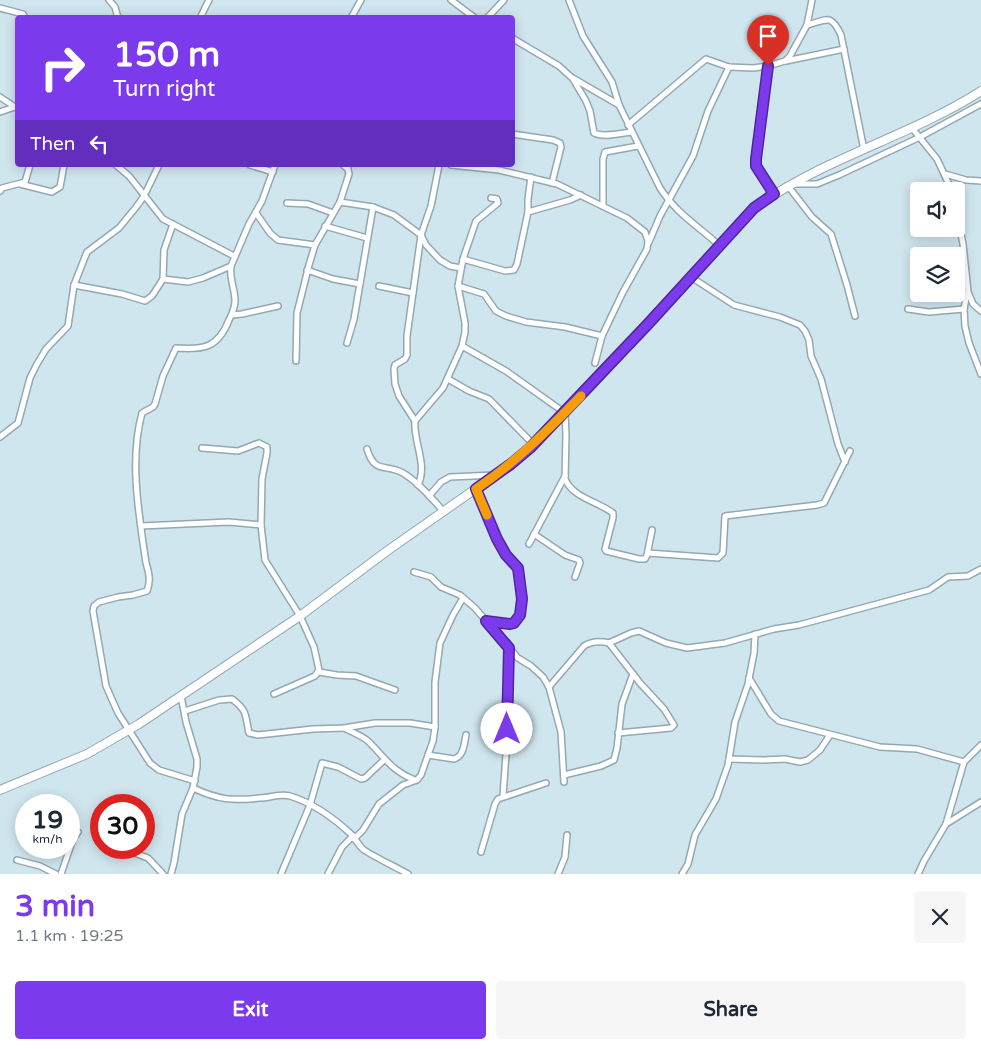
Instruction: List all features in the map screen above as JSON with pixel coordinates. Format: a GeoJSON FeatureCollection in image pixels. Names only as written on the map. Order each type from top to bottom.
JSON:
{"type":"FeatureCollection","features":[{"type":"Feature","properties":{"kind":"main road"},"geometry":{"type":"LineString","coordinates":[[0,790],[87,754],[129,730],[300,616],[387,551],[498,474],[534,444],[565,413],[754,208],[790,185],[961,104],[981,91]]}},
{"type":"Feature","properties":{"kind":"street"},"geometry":{"type":"LineString","coordinates":[[109,0],[116,7],[117,15]]}},
{"type":"Feature","properties":{"kind":"street"},"geometry":{"type":"LineString","coordinates":[[202,15],[209,0]]}},
{"type":"Feature","properties":{"kind":"street"},"geometry":{"type":"LineString","coordinates":[[353,15],[361,0]]}},
{"type":"Feature","properties":{"kind":"street"},"geometry":{"type":"LineString","coordinates":[[451,0],[471,15]]}},
{"type":"Feature","properties":{"kind":"street"},"geometry":{"type":"LineString","coordinates":[[491,15],[504,0]]}},
{"type":"Feature","properties":{"kind":"street"},"geometry":{"type":"LineString","coordinates":[[569,0],[583,36],[612,82],[628,126],[668,200],[720,246]]}},
{"type":"Feature","properties":{"kind":"street"},"geometry":{"type":"LineString","coordinates":[[785,61],[790,56],[807,25],[812,0]]}},
{"type":"Feature","properties":{"kind":"street"},"geometry":{"type":"LineString","coordinates":[[0,8],[24,15]]}},
{"type":"Feature","properties":{"kind":"street"},"geometry":{"type":"LineString","coordinates":[[807,25],[827,20],[832,20],[836,23],[841,35],[864,150]]}},
{"type":"Feature","properties":{"kind":"street"},"geometry":{"type":"LineString","coordinates":[[515,40],[559,66],[571,77],[619,105]]}},
{"type":"Feature","properties":{"kind":"street"},"geometry":{"type":"LineString","coordinates":[[628,126],[704,60],[710,60],[729,67],[753,68],[844,49]]}},
{"type":"Feature","properties":{"kind":"street"},"geometry":{"type":"LineString","coordinates":[[768,66],[756,166],[774,194]]}},
{"type":"Feature","properties":{"kind":"street"},"geometry":{"type":"LineString","coordinates":[[595,363],[602,336],[648,245],[668,200],[693,156],[708,111],[729,67]]}},
{"type":"Feature","properties":{"kind":"street"},"geometry":{"type":"LineString","coordinates":[[571,77],[586,101],[594,133],[605,135],[632,132]]}},
{"type":"Feature","properties":{"kind":"street"},"geometry":{"type":"LineString","coordinates":[[0,97],[15,107]]}},
{"type":"Feature","properties":{"kind":"street"},"geometry":{"type":"LineString","coordinates":[[790,185],[817,184],[920,137],[981,104]]}},
{"type":"Feature","properties":{"kind":"street"},"geometry":{"type":"LineString","coordinates":[[0,112],[15,108]]}},
{"type":"Feature","properties":{"kind":"street"},"geometry":{"type":"LineString","coordinates":[[912,128],[937,159],[948,182]]}},
{"type":"Feature","properties":{"kind":"street"},"geometry":{"type":"LineString","coordinates":[[515,134],[553,140],[560,143],[561,147],[552,183]]}},
{"type":"Feature","properties":{"kind":"street"},"geometry":{"type":"LineString","coordinates":[[603,206],[603,159],[605,152],[638,146]]}},
{"type":"Feature","properties":{"kind":"street"},"geometry":{"type":"LineString","coordinates":[[0,191],[2,188],[25,182],[30,167]]}},
{"type":"Feature","properties":{"kind":"street"},"geometry":{"type":"LineString","coordinates":[[20,184],[52,192],[60,186],[64,167]]}},
{"type":"Feature","properties":{"kind":"street"},"geometry":{"type":"LineString","coordinates":[[118,167],[129,176],[163,219],[234,256]]}},
{"type":"Feature","properties":{"kind":"street"},"geometry":{"type":"LineString","coordinates":[[0,437],[18,424],[30,378],[37,364],[46,349],[68,326],[74,285],[86,252],[119,228],[144,196],[158,167]]}},
{"type":"Feature","properties":{"kind":"street"},"geometry":{"type":"LineString","coordinates":[[256,167],[272,172]]}},
{"type":"Feature","properties":{"kind":"street"},"geometry":{"type":"LineString","coordinates":[[195,781],[155,768],[118,713],[106,686],[93,611],[94,606],[98,602],[147,591],[150,576],[146,564],[135,472],[138,441],[137,430],[142,413],[155,404],[176,348],[201,348],[220,339],[232,315],[235,302],[231,266],[234,256],[262,201],[274,167]]}},
{"type":"Feature","properties":{"kind":"street"},"geometry":{"type":"LineString","coordinates":[[296,360],[297,313],[307,270],[315,246],[340,202],[349,174],[346,167]]}},
{"type":"Feature","properties":{"kind":"street"},"geometry":{"type":"LineString","coordinates":[[418,485],[422,474],[415,420],[399,396],[394,373],[395,365],[405,359],[407,355],[407,336],[421,235],[439,167]]}},
{"type":"Feature","properties":{"kind":"street"},"geometry":{"type":"LineString","coordinates":[[487,167],[552,183],[603,206],[627,218],[645,232],[648,245]]}},
{"type":"Feature","properties":{"kind":"street"},"geometry":{"type":"LineString","coordinates":[[945,174],[966,180],[981,181]]}},
{"type":"Feature","properties":{"kind":"street"},"geometry":{"type":"LineString","coordinates":[[463,259],[505,271],[514,270],[517,264],[528,212],[531,177]]}},
{"type":"Feature","properties":{"kind":"street"},"geometry":{"type":"LineString","coordinates":[[790,185],[812,217],[831,234],[855,316]]}},
{"type":"Feature","properties":{"kind":"street"},"geometry":{"type":"LineString","coordinates":[[528,212],[581,196]]}},
{"type":"Feature","properties":{"kind":"street"},"geometry":{"type":"LineString","coordinates":[[415,420],[439,394],[448,379],[462,346],[465,323],[458,286],[461,268],[476,221],[498,203],[497,199],[491,198]]}},
{"type":"Feature","properties":{"kind":"street"},"geometry":{"type":"LineString","coordinates":[[340,202],[373,207],[394,215],[421,235],[426,245],[440,260],[450,266],[461,268]]}},
{"type":"Feature","properties":{"kind":"street"},"geometry":{"type":"LineString","coordinates":[[287,203],[308,204],[333,214]]}},
{"type":"Feature","properties":{"kind":"street"},"geometry":{"type":"LineString","coordinates":[[347,343],[354,319],[373,207]]}},
{"type":"Feature","properties":{"kind":"street"},"geometry":{"type":"LineString","coordinates":[[256,213],[270,233],[278,240],[315,246]]}},
{"type":"Feature","properties":{"kind":"street"},"geometry":{"type":"LineString","coordinates":[[74,285],[122,294],[145,301],[152,296],[163,279],[164,250],[174,224]]}},
{"type":"Feature","properties":{"kind":"street"},"geometry":{"type":"LineString","coordinates":[[325,226],[367,238]]}},
{"type":"Feature","properties":{"kind":"street"},"geometry":{"type":"LineString","coordinates":[[962,237],[968,292],[973,304],[981,311]]}},
{"type":"Feature","properties":{"kind":"street"},"geometry":{"type":"LineString","coordinates":[[163,279],[188,282],[231,266]]}},
{"type":"Feature","properties":{"kind":"street"},"geometry":{"type":"LineString","coordinates":[[307,270],[333,279],[360,284]]}},
{"type":"Feature","properties":{"kind":"street"},"geometry":{"type":"LineString","coordinates":[[691,277],[734,305],[780,317],[800,325],[805,331],[809,340],[811,356],[821,379],[838,444],[845,462]]}},
{"type":"Feature","properties":{"kind":"street"},"geometry":{"type":"LineString","coordinates":[[379,286],[413,293]]}},
{"type":"Feature","properties":{"kind":"street"},"geometry":{"type":"LineString","coordinates":[[458,286],[484,294],[496,312],[506,316],[526,322],[602,336]]}},
{"type":"Feature","properties":{"kind":"street"},"geometry":{"type":"LineString","coordinates":[[968,292],[963,318],[969,343],[981,374]]}},
{"type":"Feature","properties":{"kind":"street"},"geometry":{"type":"LineString","coordinates":[[232,315],[278,306]]}},
{"type":"Feature","properties":{"kind":"street"},"geometry":{"type":"LineString","coordinates":[[908,309],[929,312],[964,309]]}},
{"type":"Feature","properties":{"kind":"street"},"geometry":{"type":"LineString","coordinates":[[462,346],[506,371],[565,413],[565,476],[567,485],[577,494],[612,513],[613,518],[605,546],[606,551],[645,559],[648,553],[652,530]]}},
{"type":"Feature","properties":{"kind":"street"},"geometry":{"type":"LineString","coordinates":[[448,379],[469,391],[489,399],[534,444]]}},
{"type":"Feature","properties":{"kind":"street"},"geometry":{"type":"LineString","coordinates":[[202,448],[238,451],[259,443],[267,446],[262,479],[261,525],[265,560],[300,616],[314,647],[319,672]]}},
{"type":"Feature","properties":{"kind":"street"},"geometry":{"type":"LineString","coordinates":[[367,450],[376,466],[403,473],[418,485],[443,511]]}},
{"type":"Feature","properties":{"kind":"street"},"geometry":{"type":"LineString","coordinates":[[648,553],[718,558],[723,553],[725,516],[824,503],[850,451]]}},
{"type":"Feature","properties":{"kind":"street"},"geometry":{"type":"LineString","coordinates":[[429,496],[441,482],[450,477],[498,474]]}},
{"type":"Feature","properties":{"kind":"street"},"geometry":{"type":"LineString","coordinates":[[529,544],[565,476]]}},
{"type":"Feature","properties":{"kind":"street"},"geometry":{"type":"LineString","coordinates":[[476,489],[497,539],[506,555],[518,568],[522,599],[520,615],[514,623],[486,621]]}},
{"type":"Feature","properties":{"kind":"street"},"geometry":{"type":"LineString","coordinates":[[141,526],[229,522],[261,525]]}},
{"type":"Feature","properties":{"kind":"street"},"geometry":{"type":"LineString","coordinates":[[534,534],[565,556],[579,560],[580,563],[575,577]]}},
{"type":"Feature","properties":{"kind":"street"},"geometry":{"type":"LineString","coordinates":[[550,687],[584,646],[590,643],[609,642],[639,631],[678,647],[698,648],[725,643],[928,590],[948,577],[968,576],[981,569]]}},
{"type":"Feature","properties":{"kind":"street"},"geometry":{"type":"LineString","coordinates":[[414,572],[431,576],[441,587],[463,598],[475,608],[518,658],[543,677],[550,687],[561,732],[564,782]]}},
{"type":"Feature","properties":{"kind":"street"},"geometry":{"type":"LineString","coordinates":[[328,874],[342,846],[363,830],[379,804],[403,785],[417,780],[421,775],[433,742],[438,651],[442,635],[463,598]]}},
{"type":"Feature","properties":{"kind":"street"},"geometry":{"type":"LineString","coordinates":[[682,874],[688,864],[695,835],[716,799],[729,759],[735,722],[749,678],[754,653],[755,634]]}},
{"type":"Feature","properties":{"kind":"street"},"geometry":{"type":"LineString","coordinates":[[609,642],[633,674],[664,709],[674,725],[671,728],[618,733]]}},
{"type":"Feature","properties":{"kind":"street"},"geometry":{"type":"LineString","coordinates":[[503,796],[507,740],[509,648]]}},
{"type":"Feature","properties":{"kind":"street"},"geometry":{"type":"LineString","coordinates":[[319,672],[356,676],[395,690]]}},
{"type":"Feature","properties":{"kind":"street"},"geometry":{"type":"LineString","coordinates":[[274,694],[315,676],[319,672]]}},
{"type":"Feature","properties":{"kind":"street"},"geometry":{"type":"LineString","coordinates":[[564,775],[612,762],[616,754],[623,697],[633,674]]}},
{"type":"Feature","properties":{"kind":"street"},"geometry":{"type":"LineString","coordinates":[[749,678],[771,714],[779,721],[880,747],[917,749],[964,762]]}},
{"type":"Feature","properties":{"kind":"street"},"geometry":{"type":"LineString","coordinates":[[171,874],[182,814],[197,773],[197,760],[181,696]]}},
{"type":"Feature","properties":{"kind":"street"},"geometry":{"type":"LineString","coordinates":[[185,711],[227,698],[232,699],[244,710],[248,718],[249,731],[252,734],[258,735],[313,729],[344,728],[375,723],[410,723],[435,727]]}},
{"type":"Feature","properties":{"kind":"street"},"geometry":{"type":"LineString","coordinates":[[344,728],[368,740],[384,760],[404,776],[417,780]]}},
{"type":"Feature","properties":{"kind":"street"},"geometry":{"type":"LineString","coordinates":[[729,759],[785,759],[800,762],[808,760],[820,750],[830,734]]}},
{"type":"Feature","properties":{"kind":"street"},"geometry":{"type":"LineString","coordinates":[[428,755],[458,758],[461,754],[466,735]]}},
{"type":"Feature","properties":{"kind":"street"},"geometry":{"type":"LineString","coordinates":[[918,874],[937,837],[946,824],[964,762],[981,745]]}},
{"type":"Feature","properties":{"kind":"street"},"geometry":{"type":"LineString","coordinates":[[281,874],[310,805],[322,763],[361,779],[365,778],[384,760]]}},
{"type":"Feature","properties":{"kind":"street"},"geometry":{"type":"LineString","coordinates":[[481,852],[495,804],[503,796],[546,783]]}},
{"type":"Feature","properties":{"kind":"street"},"geometry":{"type":"LineString","coordinates":[[193,788],[212,797],[228,800],[285,795],[310,805],[327,815],[364,849],[405,873]]}},
{"type":"Feature","properties":{"kind":"street"},"geometry":{"type":"LineString","coordinates":[[946,824],[981,802]]}},
{"type":"Feature","properties":{"kind":"street"},"geometry":{"type":"LineString","coordinates":[[558,874],[565,857],[567,836]]}},
{"type":"Feature","properties":{"kind":"street"},"geometry":{"type":"LineString","coordinates":[[61,874],[67,859]]}},
{"type":"Feature","properties":{"kind":"street"},"geometry":{"type":"LineString","coordinates":[[149,859],[163,874]]}},
{"type":"Feature","properties":{"kind":"street"},"geometry":{"type":"LineString","coordinates":[[17,860],[40,866],[56,874]]}},
{"type":"Feature","properties":{"kind":"slow traffic"},"geometry":{"type":"LineString","coordinates":[[487,515],[476,489],[530,448],[581,396]]}},
{"type":"Feature","properties":{"kind":"route"},"geometry":{"type":"LineString","coordinates":[[507,729],[509,648],[486,621],[510,624],[518,620],[522,599],[518,568],[506,555],[497,539],[476,489],[530,448],[590,387],[754,208],[774,194],[756,166],[756,149],[768,66]]}}]}
